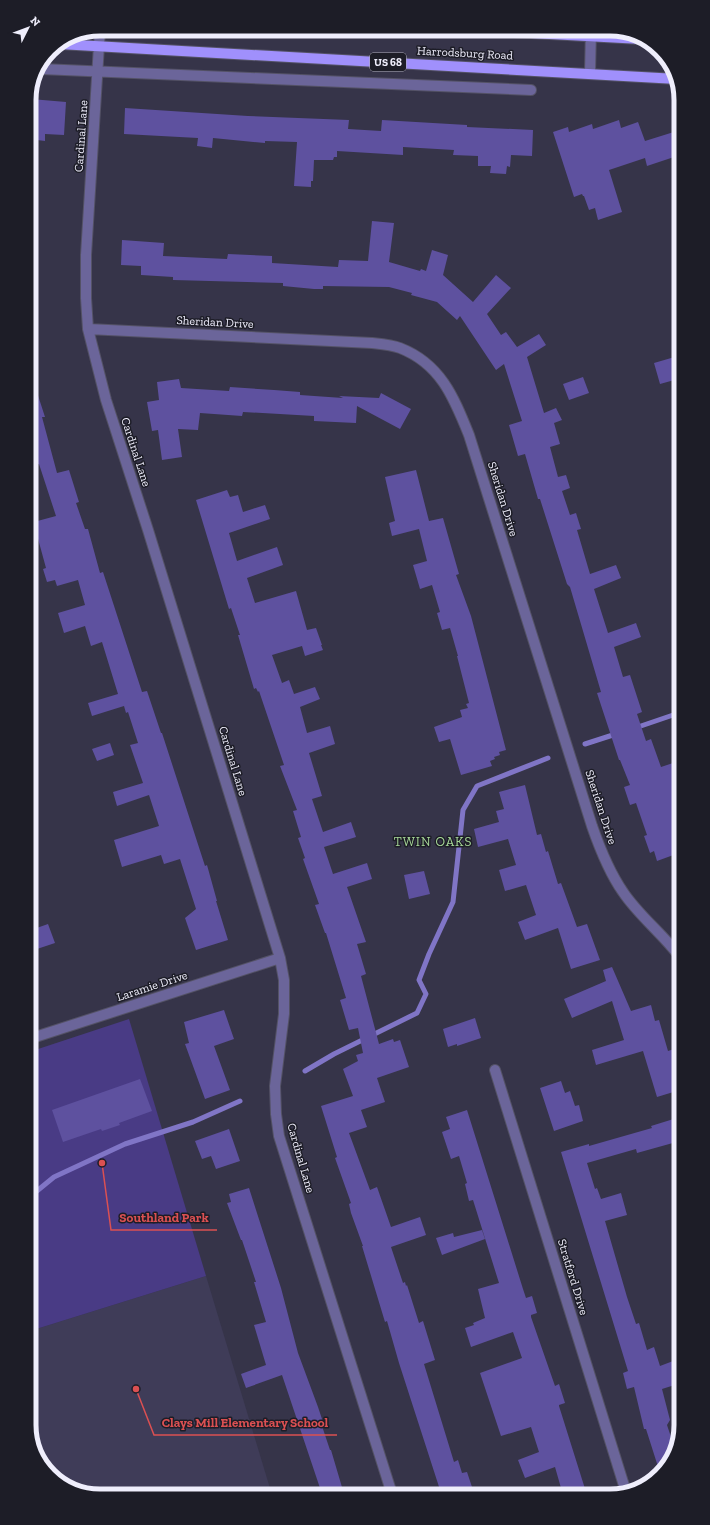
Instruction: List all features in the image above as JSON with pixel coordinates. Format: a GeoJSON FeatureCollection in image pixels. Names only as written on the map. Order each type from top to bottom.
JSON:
{"type":"FeatureCollection","features":[{"type":"Feature","properties":{"kind":"main road","name":"Harrodsburg Road"},"geometry":{"type":"LineString","coordinates":[[69,44],[671,79]]}},
{"type":"Feature","properties":{"kind":"street","name":"Cardinal Lane"},"geometry":{"type":"LineString","coordinates":[[100,36],[86,255],[88,330],[106,400],[153,545],[280,958],[284,980],[284,1014],[275,1086],[276,1114],[279,1136],[390,1489]]}},
{"type":"Feature","properties":{"kind":"street"},"geometry":{"type":"LineString","coordinates":[[590,74],[591,36]]}},
{"type":"Feature","properties":{"kind":"street"},"geometry":{"type":"LineString","coordinates":[[45,69],[531,90]]}},
{"type":"Feature","properties":{"kind":"street","name":"Sheridan Drive"},"geometry":{"type":"LineString","coordinates":[[88,330],[372,343],[400,348],[419,358],[435,371],[446,384],[456,401],[469,435],[592,826],[604,858],[623,894],[674,950]]}},
{"type":"Feature","properties":{"kind":"street","name":"Laramie Drive"},"geometry":{"type":"LineString","coordinates":[[36,1037],[280,958]]}},
{"type":"Feature","properties":{"kind":"street","name":"Stratford Drive"},"geometry":{"type":"LineString","coordinates":[[495,1070],[625,1488]]}},
{"type":"Feature","properties":{"kind":"shaded area"},"geometry":{"type":"Polygon","coordinates":[[[129,1019],[206,1276],[36,1329],[36,1050],[129,1019]]]}},
{"type":"Feature","properties":{"kind":"shaded area"},"geometry":{"type":"Polygon","coordinates":[[[206,1276],[270,1489],[96,1489],[75,1484],[61,1476],[49,1464],[39,1446],[37,1438],[36,1329],[206,1276]]]}},
{"type":"Feature","properties":{"kind":"building"},"geometry":{"type":"Polygon","coordinates":[[[36,99],[66,102],[64,135],[45,134],[45,141],[36,140],[36,99]]]}},
{"type":"Feature","properties":{"kind":"building"},"geometry":{"type":"Polygon","coordinates":[[[125,108],[248,116],[349,120],[348,129],[381,131],[382,120],[467,125],[467,127],[533,130],[532,156],[511,155],[510,167],[507,166],[506,174],[490,173],[491,166],[478,166],[478,156],[453,155],[454,150],[403,147],[403,155],[337,151],[337,157],[334,157],[333,160],[314,160],[313,181],[311,181],[311,187],[294,186],[297,142],[265,141],[265,143],[213,138],[212,148],[197,146],[198,138],[124,134],[125,108]]]}},
{"type":"Feature","properties":{"kind":"building"},"geometry":{"type":"Polygon","coordinates":[[[619,120],[621,128],[638,122],[645,141],[674,132],[674,157],[647,166],[645,158],[609,170],[622,212],[598,220],[595,208],[589,210],[582,194],[574,197],[553,132],[568,127],[569,132],[592,124],[593,129],[619,120]]]}},
{"type":"Feature","properties":{"kind":"building"},"geometry":{"type":"Polygon","coordinates":[[[372,221],[394,223],[389,262],[420,271],[421,269],[426,271],[432,250],[448,255],[443,275],[473,302],[496,275],[511,288],[487,314],[501,335],[506,332],[517,347],[539,334],[546,345],[527,357],[544,413],[556,408],[562,420],[554,423],[560,444],[550,447],[558,477],[566,475],[570,488],[562,491],[570,515],[576,513],[581,529],[577,530],[590,574],[616,565],[621,578],[594,589],[608,633],[636,623],[641,637],[614,647],[623,677],[630,675],[642,712],[637,714],[646,741],[651,739],[661,767],[674,763],[674,855],[657,861],[654,851],[650,853],[644,836],[647,835],[636,803],[630,805],[624,787],[630,785],[619,760],[597,693],[601,692],[570,587],[567,584],[540,499],[538,499],[525,454],[518,456],[509,425],[522,421],[504,364],[496,370],[460,316],[457,320],[437,302],[389,287],[323,286],[323,289],[314,289],[283,286],[283,283],[173,280],[173,277],[141,275],[141,266],[121,265],[122,240],[164,243],[163,256],[227,259],[228,254],[272,256],[272,263],[338,267],[339,260],[368,261],[372,221]]]}},
{"type":"Feature","properties":{"kind":"building"},"geometry":{"type":"Polygon","coordinates":[[[674,357],[674,380],[660,384],[654,363],[674,357]]]}},
{"type":"Feature","properties":{"kind":"building"},"geometry":{"type":"Polygon","coordinates":[[[583,377],[589,393],[569,400],[563,384],[583,377]]]}},
{"type":"Feature","properties":{"kind":"building"},"geometry":{"type":"Polygon","coordinates":[[[179,379],[181,388],[229,391],[230,387],[300,392],[300,395],[343,398],[339,396],[379,398],[381,393],[411,409],[400,429],[357,406],[356,423],[314,421],[314,416],[243,412],[242,416],[200,413],[198,430],[178,429],[182,457],[162,460],[158,430],[152,431],[147,402],[159,400],[157,382],[179,379]]]}},
{"type":"Feature","properties":{"kind":"building"},"geometry":{"type":"Polygon","coordinates":[[[36,389],[45,417],[42,417],[57,473],[69,470],[79,502],[76,503],[85,529],[88,529],[100,573],[103,572],[142,692],[147,691],[205,866],[207,865],[228,940],[196,950],[185,918],[196,909],[180,859],[164,864],[161,855],[122,867],[114,840],[159,826],[149,795],[117,806],[113,792],[143,783],[130,745],[138,743],[128,712],[126,713],[124,706],[92,716],[88,703],[118,694],[102,642],[91,646],[85,626],[64,633],[58,613],[85,605],[78,580],[57,586],[55,580],[47,582],[43,569],[46,568],[36,535],[36,521],[56,516],[39,464],[36,465],[36,389]]]}},
{"type":"Feature","properties":{"kind":"building"},"geometry":{"type":"Polygon","coordinates":[[[416,470],[429,521],[443,518],[459,574],[456,575],[471,616],[506,750],[499,752],[500,755],[494,757],[495,759],[490,761],[492,766],[461,775],[450,739],[439,742],[434,727],[462,717],[460,710],[468,708],[466,704],[469,703],[450,628],[442,630],[437,613],[440,612],[432,585],[420,589],[413,565],[427,561],[419,529],[392,536],[389,523],[395,521],[385,477],[416,470]]]}},
{"type":"Feature","properties":{"kind":"building"},"geometry":{"type":"Polygon","coordinates":[[[227,490],[230,497],[238,495],[243,512],[265,505],[270,519],[229,533],[237,561],[277,547],[283,565],[247,578],[255,603],[296,591],[307,630],[316,628],[322,645],[323,650],[305,656],[302,646],[272,655],[282,683],[289,680],[294,694],[315,687],[320,699],[300,707],[307,733],[330,726],[335,744],[309,753],[322,796],[312,799],[323,832],[351,822],[356,837],[324,847],[333,874],[367,863],[372,879],[347,887],[366,942],[357,944],[366,974],[361,976],[379,1044],[393,1039],[394,1042],[400,1040],[409,1067],[377,1078],[385,1102],[361,1110],[367,1127],[349,1133],[370,1190],[377,1187],[391,1227],[420,1217],[426,1235],[391,1247],[403,1283],[405,1282],[406,1286],[407,1285],[419,1323],[423,1321],[435,1360],[424,1364],[454,1462],[458,1460],[462,1473],[467,1472],[473,1489],[440,1489],[387,1321],[385,1322],[363,1246],[351,1213],[349,1204],[351,1203],[335,1158],[337,1157],[321,1106],[353,1096],[343,1069],[358,1061],[356,1055],[363,1053],[358,1028],[349,1030],[340,1000],[346,998],[326,933],[315,905],[319,904],[303,859],[305,858],[298,838],[301,837],[293,811],[297,810],[280,766],[284,765],[259,691],[258,692],[256,688],[254,689],[238,635],[240,635],[231,608],[229,609],[196,500],[227,490]]]}},
{"type":"Feature","properties":{"kind":"building"},"geometry":{"type":"Polygon","coordinates":[[[110,743],[114,755],[97,761],[92,749],[110,743]]]}},
{"type":"Feature","properties":{"kind":"building"},"geometry":{"type":"Polygon","coordinates":[[[525,785],[537,835],[541,834],[558,884],[561,883],[577,927],[587,924],[600,960],[571,969],[558,928],[525,940],[518,922],[536,915],[526,885],[505,891],[499,870],[516,865],[508,839],[478,847],[474,829],[499,822],[496,811],[504,809],[499,792],[525,785]]]}},
{"type":"Feature","properties":{"kind":"building"},"geometry":{"type":"Polygon","coordinates":[[[424,871],[430,894],[409,899],[404,875],[424,871]]]}},
{"type":"Feature","properties":{"kind":"building"},"geometry":{"type":"Polygon","coordinates":[[[48,924],[55,943],[36,949],[36,928],[48,924]]]}},
{"type":"Feature","properties":{"kind":"building"},"geometry":{"type":"Polygon","coordinates":[[[612,967],[631,1011],[651,1005],[655,1021],[659,1020],[668,1051],[674,1049],[674,1092],[657,1097],[643,1051],[596,1065],[592,1050],[624,1040],[612,1001],[572,1018],[564,999],[606,981],[603,970],[612,967]]]}},
{"type":"Feature","properties":{"kind":"building"},"geometry":{"type":"Polygon","coordinates":[[[224,1010],[234,1039],[214,1046],[230,1090],[205,1099],[185,1044],[189,1043],[184,1022],[224,1010]]]}},
{"type":"Feature","properties":{"kind":"building"},"geometry":{"type":"Polygon","coordinates":[[[475,1018],[481,1038],[457,1046],[457,1044],[448,1047],[443,1029],[475,1018]]]}},
{"type":"Feature","properties":{"kind":"building"},"geometry":{"type":"Polygon","coordinates":[[[140,1079],[152,1111],[119,1123],[120,1125],[102,1131],[101,1129],[63,1142],[52,1110],[140,1079]]]}},
{"type":"Feature","properties":{"kind":"building"},"geometry":{"type":"Polygon","coordinates":[[[561,1081],[565,1093],[570,1091],[575,1106],[579,1105],[583,1121],[554,1131],[540,1088],[561,1081]]]}},
{"type":"Feature","properties":{"kind":"building"},"geometry":{"type":"Polygon","coordinates":[[[467,1110],[526,1298],[532,1296],[537,1313],[531,1315],[531,1317],[555,1386],[559,1384],[565,1403],[559,1406],[585,1489],[561,1488],[555,1467],[525,1478],[518,1460],[539,1452],[531,1427],[501,1436],[480,1373],[522,1358],[513,1332],[471,1347],[465,1328],[474,1325],[473,1323],[485,1318],[478,1289],[499,1283],[473,1200],[469,1201],[465,1184],[467,1183],[459,1156],[451,1159],[442,1132],[450,1129],[446,1117],[467,1110]]]}},
{"type":"Feature","properties":{"kind":"building"},"geometry":{"type":"Polygon","coordinates":[[[674,1119],[674,1143],[637,1153],[636,1149],[587,1163],[595,1189],[597,1188],[601,1199],[621,1193],[627,1215],[605,1221],[627,1297],[636,1324],[639,1323],[647,1350],[654,1347],[660,1366],[674,1361],[674,1385],[662,1389],[670,1420],[667,1425],[672,1440],[671,1446],[658,1467],[646,1429],[644,1429],[634,1387],[627,1389],[623,1373],[628,1371],[561,1152],[589,1144],[589,1146],[652,1128],[651,1126],[674,1119]]]}},
{"type":"Feature","properties":{"kind":"building"},"geometry":{"type":"Polygon","coordinates":[[[229,1129],[240,1161],[216,1169],[211,1156],[202,1159],[195,1141],[229,1129]]]}},
{"type":"Feature","properties":{"kind":"building"},"geometry":{"type":"Polygon","coordinates":[[[249,1188],[281,1288],[298,1353],[324,1425],[322,1426],[343,1489],[320,1489],[282,1375],[246,1388],[241,1374],[266,1365],[254,1325],[266,1322],[254,1282],[256,1282],[242,1240],[227,1203],[231,1202],[229,1194],[249,1188]]]}},
{"type":"Feature","properties":{"kind":"building"},"geometry":{"type":"Polygon","coordinates":[[[482,1230],[485,1239],[442,1255],[436,1238],[453,1233],[454,1237],[482,1230]]]}},
{"type":"Feature","properties":{"kind":"waterway"},"geometry":{"type":"LineString","coordinates":[[635,728],[674,715]]}},
{"type":"Feature","properties":{"kind":"waterway"},"geometry":{"type":"LineString","coordinates":[[585,744],[616,734]]}},
{"type":"Feature","properties":{"kind":"waterway"},"geometry":{"type":"LineString","coordinates":[[305,1071],[334,1054],[417,1013],[426,994],[419,980],[429,954],[453,902],[463,810],[477,786],[548,758]]}},
{"type":"Feature","properties":{"kind":"waterway"},"geometry":{"type":"LineString","coordinates":[[36,1192],[54,1177],[125,1144],[193,1122],[240,1101]]}},
{"type":"Feature","properties":{"kind":"place","name":"Southland Park"},"geometry":{"type":"Point","coordinates":[102,1163]}},
{"type":"Feature","properties":{"kind":"place","name":"Clays Mill Elementary School"},"geometry":{"type":"Point","coordinates":[136,1389]}},
{"type":"Feature","properties":{"kind":"district","name":"TWIN OAKS"},"geometry":{"type":"Point","coordinates":[433,841]}}]}
